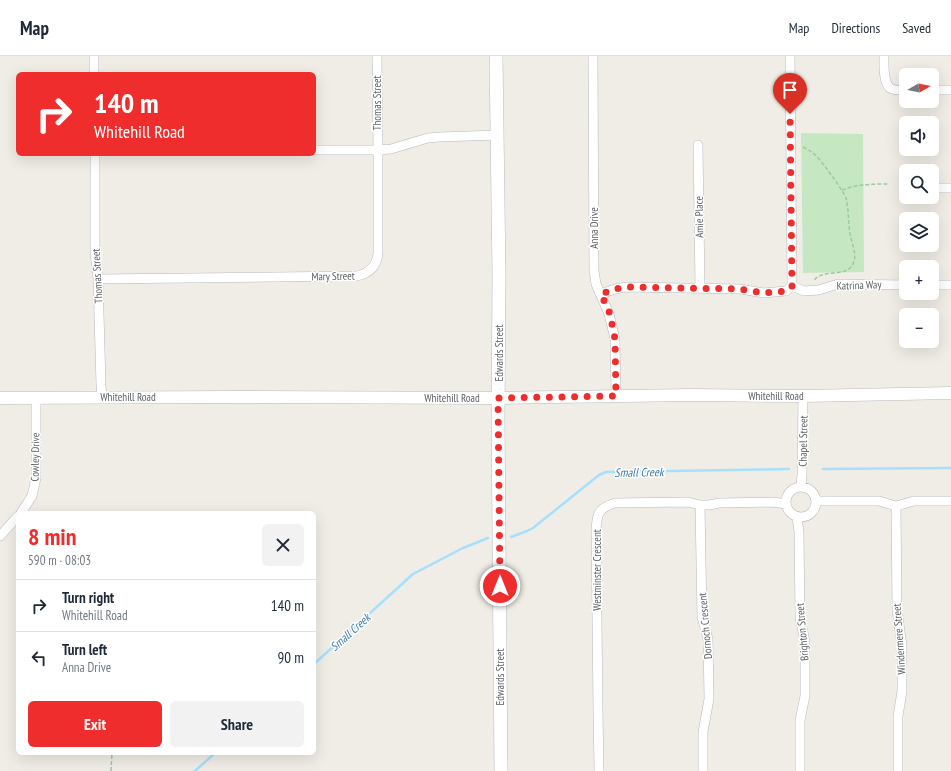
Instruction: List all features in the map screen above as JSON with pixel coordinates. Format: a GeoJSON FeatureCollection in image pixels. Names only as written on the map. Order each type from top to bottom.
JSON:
{"type":"FeatureCollection","features":[{"type":"Feature","properties":{"kind":"main road","name":"Edwards Street"},"geometry":{"type":"LineString","coordinates":[[496,56],[499,275],[498,398],[501,771]]}},
{"type":"Feature","properties":{"kind":"street"},"geometry":{"type":"LineString","coordinates":[[94,56],[94,72]]}},
{"type":"Feature","properties":{"kind":"street","name":"Thomas Street"},"geometry":{"type":"LineString","coordinates":[[377,56],[378,150]]}},
{"type":"Feature","properties":{"kind":"street","name":"Anna Drive"},"geometry":{"type":"LineString","coordinates":[[593,56],[594,271],[596,284],[610,314],[615,339],[616,396]]}},
{"type":"Feature","properties":{"kind":"street"},"geometry":{"type":"LineString","coordinates":[[601,294],[627,287],[740,289],[764,293],[786,291],[792,286],[790,56]]}},
{"type":"Feature","properties":{"kind":"street"},"geometry":{"type":"LineString","coordinates":[[884,56],[884,75],[886,84],[890,89],[899,90]]}},
{"type":"Feature","properties":{"kind":"street"},"geometry":{"type":"LineString","coordinates":[[939,90],[951,90]]}},
{"type":"Feature","properties":{"kind":"street"},"geometry":{"type":"LineString","coordinates":[[316,150],[391,149],[440,136],[497,135]]}},
{"type":"Feature","properties":{"kind":"street","name":"Amie Place"},"geometry":{"type":"LineString","coordinates":[[698,145],[700,289]]}},
{"type":"Feature","properties":{"kind":"street","name":"Mary Street"},"geometry":{"type":"LineString","coordinates":[[98,279],[363,275],[373,267],[377,261],[378,253],[378,150]]}},
{"type":"Feature","properties":{"kind":"street","name":"Thomas Street"},"geometry":{"type":"LineString","coordinates":[[95,156],[95,253],[98,279],[102,397]]}},
{"type":"Feature","properties":{"kind":"street"},"geometry":{"type":"LineString","coordinates":[[939,188],[951,188]]}},
{"type":"Feature","properties":{"kind":"street","name":"Katrina Way"},"geometry":{"type":"LineString","coordinates":[[792,286],[804,291],[819,290],[838,284],[899,285]]}},
{"type":"Feature","properties":{"kind":"street"},"geometry":{"type":"LineString","coordinates":[[939,285],[951,285]]}},
{"type":"Feature","properties":{"kind":"street","name":"Whitehill Road"},"geometry":{"type":"LineString","coordinates":[[0,398],[498,398],[691,395],[803,396],[951,393]]}},
{"type":"Feature","properties":{"kind":"street","name":"Chapel Street"},"geometry":{"type":"LineString","coordinates":[[801,486],[803,396]]}},
{"type":"Feature","properties":{"kind":"street","name":"Cowley Drive"},"geometry":{"type":"LineString","coordinates":[[23,511],[32,496],[36,478],[36,398]]}},
{"type":"Feature","properties":{"kind":"street"},"geometry":{"type":"LineString","coordinates":[[801,486],[809,488],[812,491],[815,495],[816,504],[814,509],[807,516],[797,517],[789,512],[786,499],[791,490],[801,486]]}},
{"type":"Feature","properties":{"kind":"street"},"geometry":{"type":"LineString","coordinates":[[816,501],[879,501],[896,506],[914,501],[951,500]]}},
{"type":"Feature","properties":{"kind":"street","name":"Westminster Crescent"},"geometry":{"type":"LineString","coordinates":[[600,771],[596,530],[597,518],[600,511],[606,505],[615,503],[688,502],[700,505],[709,505],[718,503],[774,502],[786,504]]}},
{"type":"Feature","properties":{"kind":"street","name":"Dornoch Crescent"},"geometry":{"type":"LineString","coordinates":[[700,505],[702,617],[708,639],[709,692],[703,732],[703,771]]}},
{"type":"Feature","properties":{"kind":"street","name":"Windermere Street"},"geometry":{"type":"LineString","coordinates":[[896,506],[897,610],[902,646],[902,691],[898,716],[898,771]]}},
{"type":"Feature","properties":{"kind":"street","name":"Brighton Street"},"geometry":{"type":"LineString","coordinates":[[797,517],[799,532],[800,617],[805,642],[805,696],[800,720],[800,771]]}},
{"type":"Feature","properties":{"kind":"street","name":"Cowley Drive"},"geometry":{"type":"LineString","coordinates":[[0,536],[16,519]]}},
{"type":"Feature","properties":{"kind":"path"},"geometry":{"type":"LineString","coordinates":[[803,147],[814,154],[846,196],[850,232],[855,252],[854,262],[850,269],[817,276],[815,279],[815,290]]}},
{"type":"Feature","properties":{"kind":"path"},"geometry":{"type":"LineString","coordinates":[[842,190],[857,185],[889,184]]}},
{"type":"Feature","properties":{"kind":"path"},"geometry":{"type":"LineString","coordinates":[[111,771],[112,755]]}},
{"type":"Feature","properties":{"kind":"green space"},"geometry":{"type":"Polygon","coordinates":[[[801,133],[863,134],[864,272],[803,273],[801,133]]]}},
{"type":"Feature","properties":{"kind":"waterway","name":"Small Creek"},"geometry":{"type":"LineString","coordinates":[[823,469],[951,468]]}},
{"type":"Feature","properties":{"kind":"waterway","name":"Small Creek"},"geometry":{"type":"LineString","coordinates":[[511,537],[533,528],[599,475],[606,472],[789,469]]}},
{"type":"Feature","properties":{"kind":"waterway","name":"Small Creek"},"geometry":{"type":"LineString","coordinates":[[316,662],[413,574],[463,548],[488,538]]}},
{"type":"Feature","properties":{"kind":"waterway","name":"Small Creek"},"geometry":{"type":"LineString","coordinates":[[195,771],[213,755]]}},
{"type":"Feature","properties":{"kind":"route"},"geometry":{"type":"LineString","coordinates":[[500,586],[498,398],[616,396],[615,339],[610,314],[601,294],[627,287],[740,289],[764,293],[786,291],[792,286],[790,114]]}}]}
